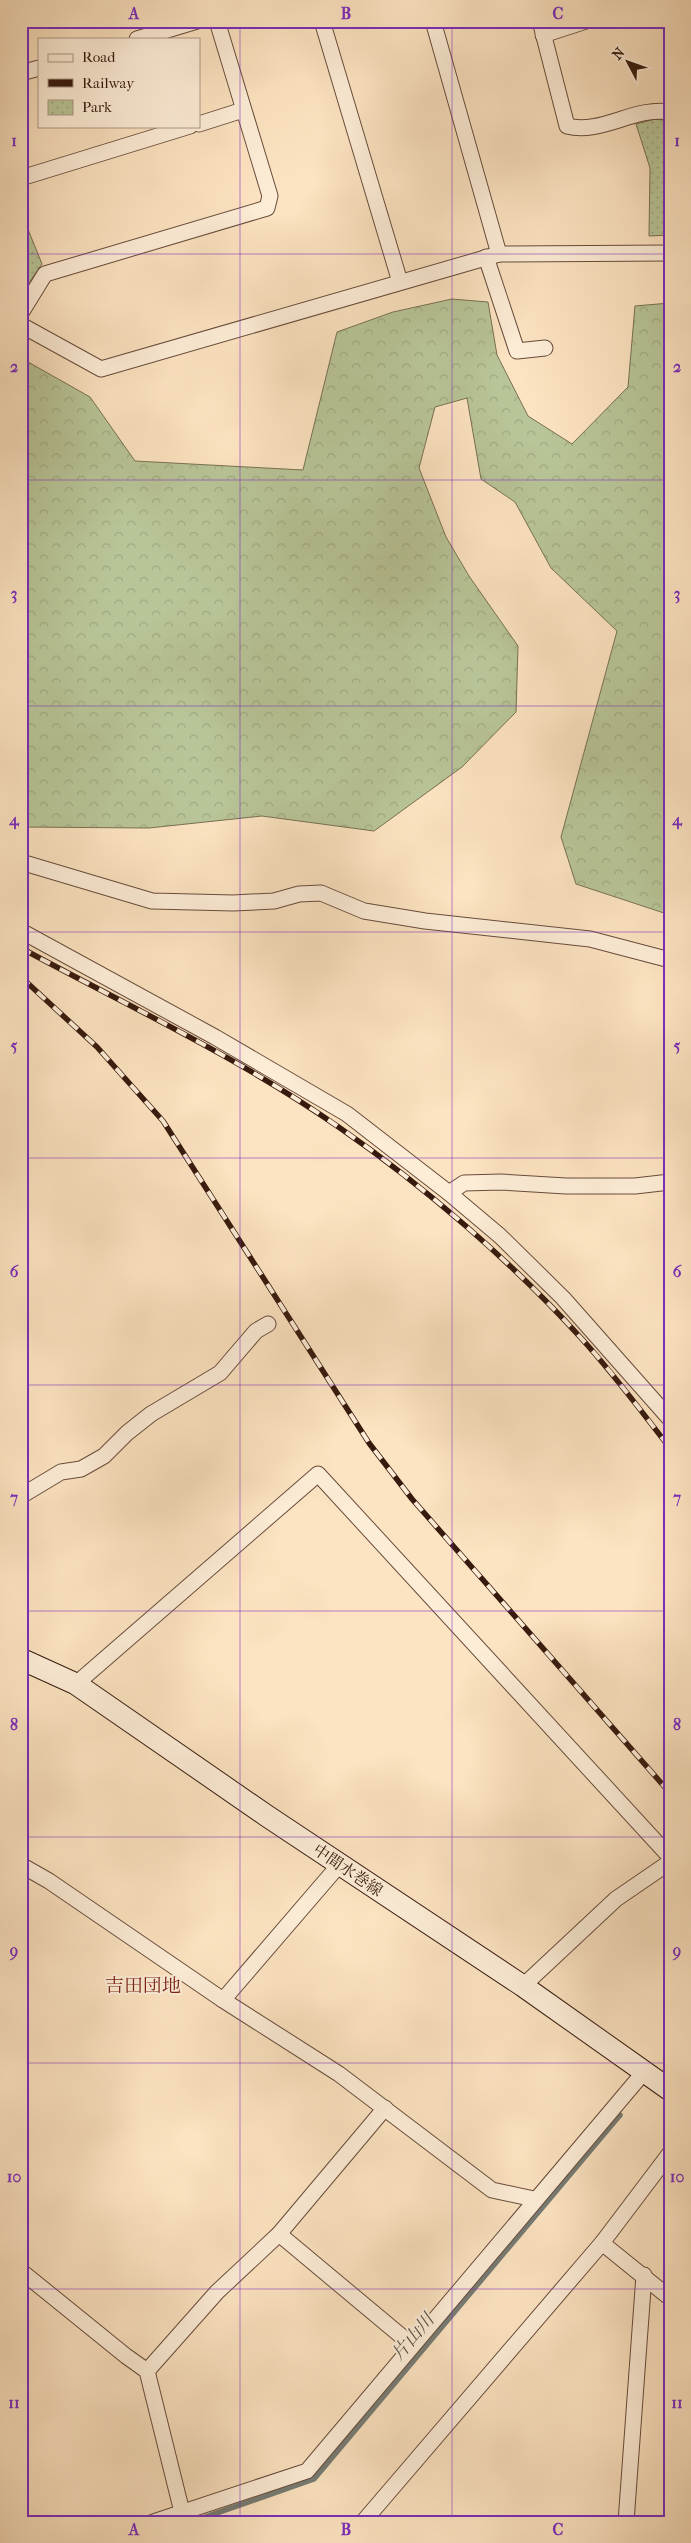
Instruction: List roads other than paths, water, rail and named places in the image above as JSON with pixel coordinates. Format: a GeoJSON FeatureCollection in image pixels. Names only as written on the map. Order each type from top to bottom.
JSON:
{"type":"FeatureCollection","features":[{"type":"Feature","properties":{"kind":"main road","name":"中間水巻線"},"geometry":{"type":"LineString","coordinates":[[21,1659],[76,1684],[523,1986],[670,2090]]}},
{"type":"Feature","properties":{"kind":"street"},"geometry":{"type":"LineString","coordinates":[[140,38],[197,21]]}},
{"type":"Feature","properties":{"kind":"street"},"geometry":{"type":"LineString","coordinates":[[21,313],[45,274],[267,208],[270,196],[217,21]]}},
{"type":"Feature","properties":{"kind":"street"},"geometry":{"type":"LineString","coordinates":[[322,21],[400,282]]}},
{"type":"Feature","properties":{"kind":"street"},"geometry":{"type":"LineString","coordinates":[[433,21],[517,351],[545,348]]}},
{"type":"Feature","properties":{"kind":"street"},"geometry":{"type":"LineString","coordinates":[[586,21],[541,28],[567,126],[581,130],[656,110],[670,112]]}},
{"type":"Feature","properties":{"kind":"street"},"geometry":{"type":"LineString","coordinates":[[21,73],[38,68]]}},
{"type":"Feature","properties":{"kind":"street"},"geometry":{"type":"LineString","coordinates":[[200,124],[243,110]]}},
{"type":"Feature","properties":{"kind":"street"},"geometry":{"type":"LineString","coordinates":[[21,178],[184,128]]}},
{"type":"Feature","properties":{"kind":"street"},"geometry":{"type":"LineString","coordinates":[[21,325],[101,369],[493,256],[670,253]]}},
{"type":"Feature","properties":{"kind":"street"},"geometry":{"type":"LineString","coordinates":[[21,862],[152,902],[233,903],[274,901],[299,894],[321,893],[364,910],[425,921],[590,939],[670,960]]}},
{"type":"Feature","properties":{"kind":"street"},"geometry":{"type":"LineString","coordinates":[[21,932],[215,1037],[347,1114],[449,1193],[500,1236],[563,1298],[670,1419]]}},
{"type":"Feature","properties":{"kind":"street"},"geometry":{"type":"LineString","coordinates":[[449,1193],[464,1183],[501,1182],[566,1186],[635,1186],[670,1182]]}},
{"type":"Feature","properties":{"kind":"street"},"geometry":{"type":"LineString","coordinates":[[21,1496],[60,1472],[82,1468],[104,1456],[126,1433],[151,1414],[220,1373],[256,1331],[268,1324]]}},
{"type":"Feature","properties":{"kind":"street"},"geometry":{"type":"LineString","coordinates":[[76,1684],[318,1474],[670,1857]]}},
{"type":"Feature","properties":{"kind":"street"},"geometry":{"type":"LineString","coordinates":[[523,1986],[616,1898],[670,1862]]}},
{"type":"Feature","properties":{"kind":"street"},"geometry":{"type":"LineString","coordinates":[[223,2000],[340,1864]]}},
{"type":"Feature","properties":{"kind":"street"},"geometry":{"type":"LineString","coordinates":[[21,1865],[49,1881],[223,2000],[339,2074],[492,2190],[534,2199]]}},
{"type":"Feature","properties":{"kind":"street"},"geometry":{"type":"LineString","coordinates":[[153,2522],[307,2471],[534,2199],[644,2072]]}},
{"type":"Feature","properties":{"kind":"street"},"geometry":{"type":"LineString","coordinates":[[147,2371],[217,2292],[279,2234],[385,2108]]}},
{"type":"Feature","properties":{"kind":"street"},"geometry":{"type":"LineString","coordinates":[[363,2522],[602,2243],[670,2153]]}},
{"type":"Feature","properties":{"kind":"street"},"geometry":{"type":"LineString","coordinates":[[279,2234],[412,2345]]}},
{"type":"Feature","properties":{"kind":"street"},"geometry":{"type":"LineString","coordinates":[[602,2243],[644,2275],[670,2298]]}},
{"type":"Feature","properties":{"kind":"street"},"geometry":{"type":"LineString","coordinates":[[21,2271],[147,2371],[182,2512]]}},
{"type":"Feature","properties":{"kind":"street"},"geometry":{"type":"LineString","coordinates":[[626,2522],[644,2275]]}},
{"type":"Feature","properties":{"kind":"waterway","name":"片山川"},"geometry":{"type":"LineString","coordinates":[[191,2522],[314,2479],[620,2115]]}},
{"type":"Feature","properties":{"kind":"railway"},"geometry":{"type":"LineString","coordinates":[[21,948],[263,1078],[372,1151],[466,1226],[526,1281],[581,1338],[627,1392],[670,1448]]}},
{"type":"Feature","properties":{"kind":"railway"},"geometry":{"type":"LineString","coordinates":[[21,977],[97,1047],[163,1121],[369,1443],[412,1499],[670,1793]]}},
{"type":"Feature","properties":{"kind":"district","name":"吉田団地"},"geometry":{"type":"Point","coordinates":[143,1986]}}]}
